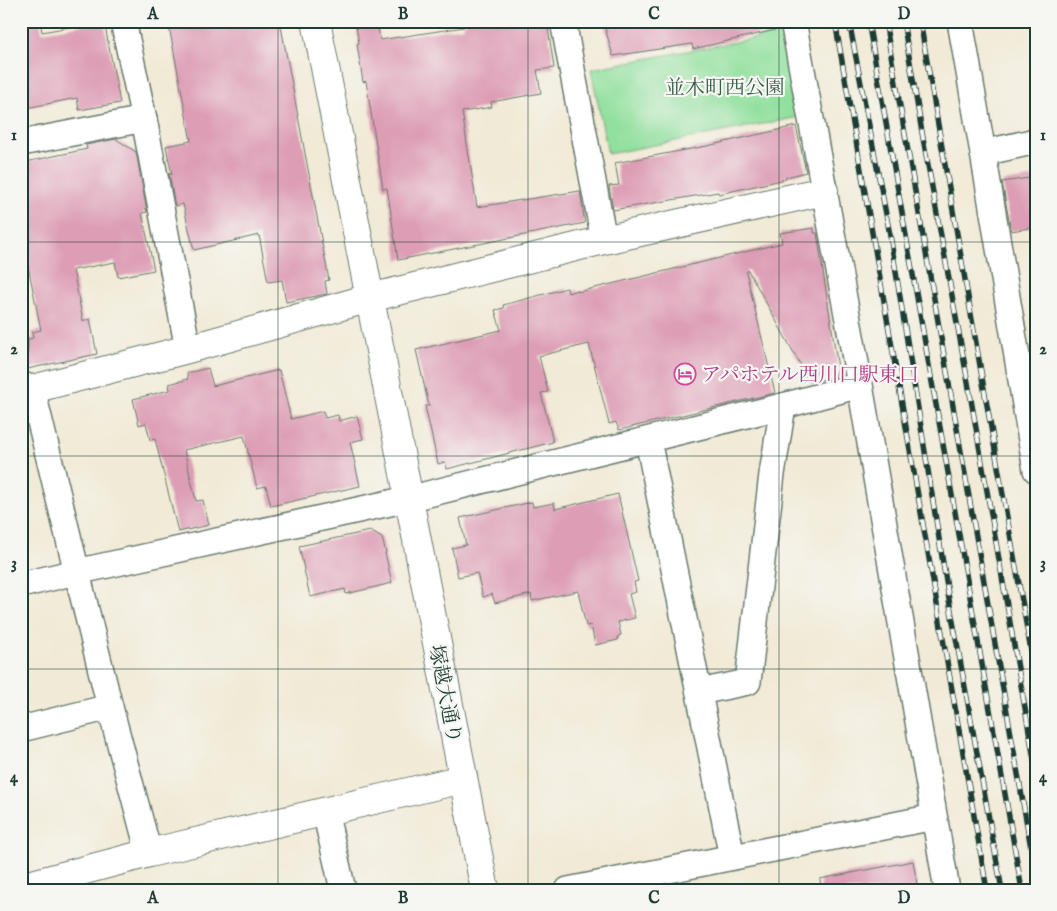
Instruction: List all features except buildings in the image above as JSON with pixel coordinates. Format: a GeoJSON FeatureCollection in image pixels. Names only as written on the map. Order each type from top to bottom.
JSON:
{"type":"FeatureCollection","features":[{"type":"Feature","properties":{"kind":"street"},"geometry":{"type":"LineString","coordinates":[[123,21],[144,119],[188,349]]}},
{"type":"Feature","properties":{"kind":"street","name":"塚越大通り"},"geometry":{"type":"LineString","coordinates":[[316,21],[485,890]]}},
{"type":"Feature","properties":{"kind":"street"},"geometry":{"type":"LineString","coordinates":[[563,21],[604,240]]}},
{"type":"Feature","properties":{"kind":"street"},"geometry":{"type":"LineString","coordinates":[[793,21],[860,385],[947,890]]}},
{"type":"Feature","properties":{"kind":"street"},"geometry":{"type":"LineString","coordinates":[[960,21],[983,153],[1026,348],[1036,470]]}},
{"type":"Feature","properties":{"kind":"street"},"geometry":{"type":"LineString","coordinates":[[21,142],[144,119]]}},
{"type":"Feature","properties":{"kind":"street"},"geometry":{"type":"LineString","coordinates":[[983,153],[1036,141]]}},
{"type":"Feature","properties":{"kind":"street"},"geometry":{"type":"LineString","coordinates":[[149,853],[76,572],[25,388],[188,349],[370,298],[604,240],[824,191]]}},
{"type":"Feature","properties":{"kind":"street"},"geometry":{"type":"LineString","coordinates":[[21,585],[408,499],[783,406],[860,385]]}},
{"type":"Feature","properties":{"kind":"street"},"geometry":{"type":"LineString","coordinates":[[699,692],[748,682],[772,474],[783,406]]}},
{"type":"Feature","properties":{"kind":"street"},"geometry":{"type":"LineString","coordinates":[[648,440],[732,857]]}},
{"type":"Feature","properties":{"kind":"street"},"geometry":{"type":"LineString","coordinates":[[21,729],[110,706]]}},
{"type":"Feature","properties":{"kind":"street"},"geometry":{"type":"LineString","coordinates":[[21,887],[149,853],[463,779]]}},
{"type":"Feature","properties":{"kind":"street"},"geometry":{"type":"LineString","coordinates":[[325,811],[343,890]]}},
{"type":"Feature","properties":{"kind":"street"},"geometry":{"type":"LineString","coordinates":[[568,890],[616,885],[732,857],[934,817]]}},
{"type":"Feature","properties":{"kind":"green space","name":"並木町西公園"},"geometry":{"type":"Polygon","coordinates":[[[783,33],[799,117],[608,154],[591,69],[783,33]]]}},
{"type":"Feature","properties":{"kind":"railway"},"geometry":{"type":"LineString","coordinates":[[835,21],[987,890]]}},
{"type":"Feature","properties":{"kind":"railway"},"geometry":{"type":"LineString","coordinates":[[849,21],[890,235],[948,594],[1002,890]]}},
{"type":"Feature","properties":{"kind":"railway"},"geometry":{"type":"LineString","coordinates":[[868,21],[1022,890]]}},
{"type":"Feature","properties":{"kind":"railway"},"geometry":{"type":"LineString","coordinates":[[885,21],[1036,876]]}},
{"type":"Feature","properties":{"kind":"railway"},"geometry":{"type":"LineString","coordinates":[[903,21],[1036,771]]}},
{"type":"Feature","properties":{"kind":"railway"},"geometry":{"type":"LineString","coordinates":[[920,21],[1036,679]]}},
{"type":"Feature","properties":{"kind":"place","name":"アパホテル西川口駅東口"},"geometry":{"type":"Point","coordinates":[685,374]}}]}
